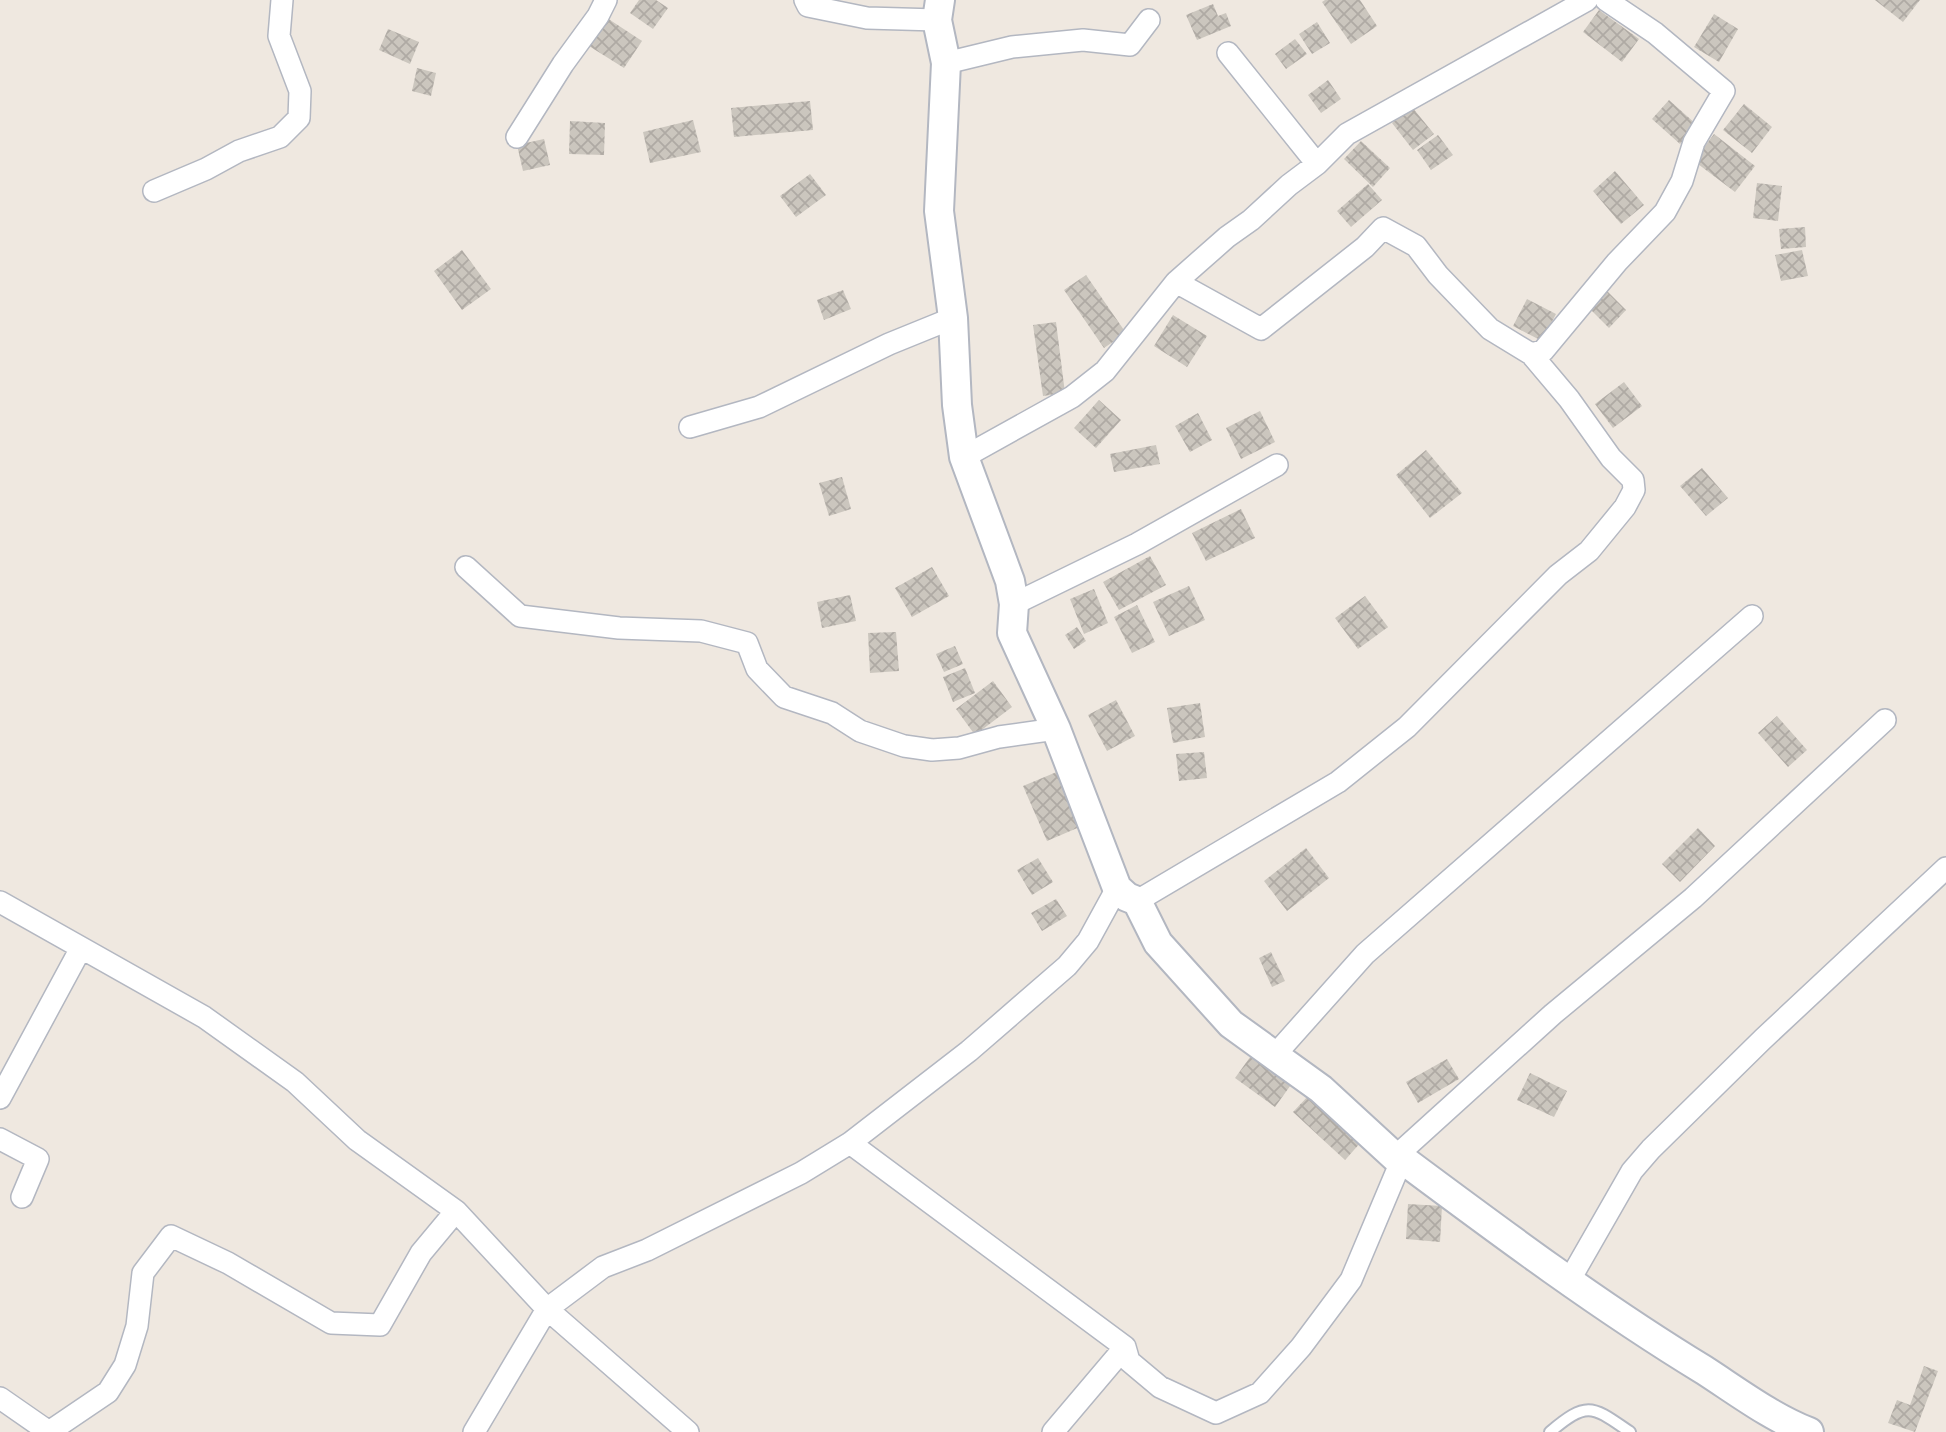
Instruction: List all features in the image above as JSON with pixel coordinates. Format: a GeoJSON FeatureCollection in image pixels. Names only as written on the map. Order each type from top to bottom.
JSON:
{"type":"FeatureCollection","features":[{"type":"Feature","properties":{"kind":"street"},"geometry":{"type":"LineString","coordinates":[[154,191],[206,169],[239,151],[280,136],[299,118],[300,92],[279,36],[282,0]]}},
{"type":"Feature","properties":{"kind":"street"},"geometry":{"type":"LineString","coordinates":[[517,137],[606,0]]}},
{"type":"Feature","properties":{"kind":"street"},"geometry":{"type":"LineString","coordinates":[[804,0],[808,6],[867,18],[939,10],[946,62],[939,211],[953,318],[957,405],[964,457],[1010,581],[1014,604],[1012,634],[1127,894],[1158,943],[1231,1024],[1321,1088],[1399,1158],[1569,1281],[1667,1348],[1794,1429]]}},
{"type":"Feature","properties":{"kind":"street"},"geometry":{"type":"LineString","coordinates":[[964,457],[1072,397],[1105,371],[1176,282],[1227,236],[1251,220],[1289,185],[1317,164],[1347,134],[1587,0]]}},
{"type":"Feature","properties":{"kind":"street"},"geometry":{"type":"LineString","coordinates":[[1531,354],[1543,351],[1617,262],[1665,212],[1682,181],[1694,142],[1724,91],[1656,33],[1606,0]]}},
{"type":"Feature","properties":{"kind":"street"},"geometry":{"type":"LineString","coordinates":[[946,62],[1024,46],[1083,40],[1130,45],[1149,20]]}},
{"type":"Feature","properties":{"kind":"street"},"geometry":{"type":"LineString","coordinates":[[1228,53],[1317,164]]}},
{"type":"Feature","properties":{"kind":"street"},"geometry":{"type":"LineString","coordinates":[[474,1432],[547,1309],[603,1267],[647,1250],[777,1185],[850,1143],[969,1051],[1067,966],[1127,894],[1338,782],[1407,727],[1558,575],[1589,551],[1625,507],[1634,490],[1633,480],[1611,458],[1569,399],[1531,354],[1490,329],[1438,275],[1416,246],[1383,228],[1366,247],[1261,329],[1176,282]]}},
{"type":"Feature","properties":{"kind":"street"},"geometry":{"type":"LineString","coordinates":[[690,427],[759,407],[889,344],[953,318]]}},
{"type":"Feature","properties":{"kind":"street"},"geometry":{"type":"LineString","coordinates":[[1014,604],[1137,544],[1277,464]]}},
{"type":"Feature","properties":{"kind":"street"},"geometry":{"type":"LineString","coordinates":[[466,567],[520,616],[619,628],[701,631],[747,643],[757,669],[784,698],[832,713],[860,731],[904,746],[932,750],[959,748],[999,737],[1056,729]]}},
{"type":"Feature","properties":{"kind":"street"},"geometry":{"type":"LineString","coordinates":[[1274,1056],[1365,954],[1752,615]]}},
{"type":"Feature","properties":{"kind":"street"},"geometry":{"type":"LineString","coordinates":[[850,1143],[1125,1347],[1129,1361],[1160,1387],[1216,1413],[1260,1393],[1301,1347],[1351,1280],[1399,1158],[1553,1014],[1693,898],[1885,720]]}},
{"type":"Feature","properties":{"kind":"street"},"geometry":{"type":"LineString","coordinates":[[1569,1281],[1632,1171],[1651,1149],[1763,1039],[1946,868]]}},
{"type":"Feature","properties":{"kind":"street"},"geometry":{"type":"LineString","coordinates":[[0,902],[215,1026],[295,1082],[357,1140],[456,1211],[547,1309],[688,1432]]}},
{"type":"Feature","properties":{"kind":"street"},"geometry":{"type":"LineString","coordinates":[[0,1098],[81,948]]}},
{"type":"Feature","properties":{"kind":"street"},"geometry":{"type":"LineString","coordinates":[[0,1139],[38,1159],[22,1197]]}},
{"type":"Feature","properties":{"kind":"street"},"geometry":{"type":"LineString","coordinates":[[0,1398],[49,1432],[108,1392],[125,1365],[137,1326],[143,1273],[171,1236],[228,1263],[331,1323],[380,1325],[421,1253],[456,1211]]}},
{"type":"Feature","properties":{"kind":"street"},"geometry":{"type":"LineString","coordinates":[[1053,1432],[1125,1347]]}},
{"type":"Feature","properties":{"kind":"lane"},"geometry":{"type":"LineString","coordinates":[[1550,1432],[1567,1417],[1586,1409],[1600,1411],[1630,1432]]}},
{"type":"Feature","properties":{"kind":"building"},"geometry":{"type":"Polygon","coordinates":[[[639,0],[656,0],[668,8],[653,29],[630,13],[639,0]]]}},
{"type":"Feature","properties":{"kind":"building"},"geometry":{"type":"Polygon","coordinates":[[[1360,0],[1377,26],[1351,44],[1322,2],[1360,0]]]}},
{"type":"Feature","properties":{"kind":"building"},"geometry":{"type":"Polygon","coordinates":[[[1875,0],[1920,0],[1903,22],[1875,0]]]}},
{"type":"Feature","properties":{"kind":"building"},"geometry":{"type":"Polygon","coordinates":[[[1213,4],[1218,16],[1226,13],[1231,26],[1197,40],[1186,15],[1213,4]]]}},
{"type":"Feature","properties":{"kind":"building"},"geometry":{"type":"Polygon","coordinates":[[[1599,10],[1639,39],[1622,62],[1583,32],[1599,10]]]}},
{"type":"Feature","properties":{"kind":"building"},"geometry":{"type":"Polygon","coordinates":[[[1714,14],[1738,29],[1719,62],[1694,47],[1714,14]]]}},
{"type":"Feature","properties":{"kind":"building"},"geometry":{"type":"Polygon","coordinates":[[[607,18],[642,41],[624,68],[589,46],[607,18]]]}},
{"type":"Feature","properties":{"kind":"building"},"geometry":{"type":"Polygon","coordinates":[[[1317,22],[1330,43],[1312,54],[1299,34],[1317,22]]]}},
{"type":"Feature","properties":{"kind":"building"},"geometry":{"type":"Polygon","coordinates":[[[388,29],[419,42],[410,64],[379,50],[388,29]]]}},
{"type":"Feature","properties":{"kind":"building"},"geometry":{"type":"Polygon","coordinates":[[[1295,39],[1307,54],[1286,69],[1275,54],[1295,39]]]}},
{"type":"Feature","properties":{"kind":"building"},"geometry":{"type":"Polygon","coordinates":[[[417,68],[436,73],[431,96],[412,91],[417,68]]]}},
{"type":"Feature","properties":{"kind":"building"},"geometry":{"type":"Polygon","coordinates":[[[1328,80],[1341,99],[1321,113],[1308,95],[1328,80]]]}},
{"type":"Feature","properties":{"kind":"building"},"geometry":{"type":"Polygon","coordinates":[[[1669,100],[1697,125],[1680,144],[1652,119],[1669,100]]]}},
{"type":"Feature","properties":{"kind":"building"},"geometry":{"type":"Polygon","coordinates":[[[810,101],[813,130],[734,137],[731,108],[810,101]]]}},
{"type":"Feature","properties":{"kind":"building"},"geometry":{"type":"Polygon","coordinates":[[[1744,104],[1772,127],[1752,153],[1723,130],[1744,104]]]}},
{"type":"Feature","properties":{"kind":"building"},"geometry":{"type":"Polygon","coordinates":[[[1412,107],[1434,134],[1413,150],[1392,123],[1412,107]]]}},
{"type":"Feature","properties":{"kind":"building"},"geometry":{"type":"Polygon","coordinates":[[[693,120],[701,152],[650,163],[643,132],[693,120]]]}},
{"type":"Feature","properties":{"kind":"building"},"geometry":{"type":"Polygon","coordinates":[[[570,121],[605,123],[604,155],[569,154],[570,121]]]}},
{"type":"Feature","properties":{"kind":"building"},"geometry":{"type":"Polygon","coordinates":[[[1714,134],[1755,166],[1735,192],[1694,161],[1714,134]]]}},
{"type":"Feature","properties":{"kind":"building"},"geometry":{"type":"Polygon","coordinates":[[[1438,135],[1453,155],[1431,170],[1417,150],[1438,135]]]}},
{"type":"Feature","properties":{"kind":"building"},"geometry":{"type":"Polygon","coordinates":[[[544,139],[550,165],[523,171],[517,145],[544,139]]]}},
{"type":"Feature","properties":{"kind":"building"},"geometry":{"type":"Polygon","coordinates":[[[1361,141],[1390,168],[1373,187],[1344,159],[1361,141]]]}},
{"type":"Feature","properties":{"kind":"building"},"geometry":{"type":"Polygon","coordinates":[[[1615,171],[1644,205],[1621,224],[1593,191],[1615,171]]]}},
{"type":"Feature","properties":{"kind":"building"},"geometry":{"type":"Polygon","coordinates":[[[810,174],[826,195],[796,217],[780,196],[810,174]]]}},
{"type":"Feature","properties":{"kind":"building"},"geometry":{"type":"Polygon","coordinates":[[[1757,183],[1782,186],[1778,221],[1753,218],[1757,183]]]}},
{"type":"Feature","properties":{"kind":"building"},"geometry":{"type":"Polygon","coordinates":[[[1368,184],[1382,200],[1351,227],[1337,211],[1368,184]]]}},
{"type":"Feature","properties":{"kind":"building"},"geometry":{"type":"Polygon","coordinates":[[[1805,227],[1806,247],[1781,249],[1779,229],[1805,227]]]}},
{"type":"Feature","properties":{"kind":"building"},"geometry":{"type":"Polygon","coordinates":[[[462,250],[491,289],[462,310],[434,271],[462,250]]]}},
{"type":"Feature","properties":{"kind":"building"},"geometry":{"type":"Polygon","coordinates":[[[1802,250],[1808,276],[1781,281],[1775,255],[1802,250]]]}},
{"type":"Feature","properties":{"kind":"building"},"geometry":{"type":"Polygon","coordinates":[[[1086,275],[1126,333],[1104,348],[1064,290],[1086,275]]]}},
{"type":"Feature","properties":{"kind":"building"},"geometry":{"type":"Polygon","coordinates":[[[843,290],[851,309],[824,320],[817,300],[843,290]]]}},
{"type":"Feature","properties":{"kind":"building"},"geometry":{"type":"Polygon","coordinates":[[[1606,290],[1626,310],[1609,328],[1589,308],[1606,290]]]}},
{"type":"Feature","properties":{"kind":"building"},"geometry":{"type":"Polygon","coordinates":[[[1527,299],[1556,314],[1542,341],[1513,326],[1527,299]]]}},
{"type":"Feature","properties":{"kind":"building"},"geometry":{"type":"Polygon","coordinates":[[[1173,315],[1207,336],[1187,367],[1154,346],[1173,315]]]}},
{"type":"Feature","properties":{"kind":"building"},"geometry":{"type":"Polygon","coordinates":[[[1056,322],[1065,393],[1043,396],[1033,325],[1056,322]]]}},
{"type":"Feature","properties":{"kind":"building"},"geometry":{"type":"Polygon","coordinates":[[[1624,382],[1642,406],[1613,428],[1595,404],[1624,382]]]}},
{"type":"Feature","properties":{"kind":"building"},"geometry":{"type":"Polygon","coordinates":[[[1099,400],[1121,420],[1096,448],[1074,428],[1099,400]]]}},
{"type":"Feature","properties":{"kind":"building"},"geometry":{"type":"Polygon","coordinates":[[[1260,411],[1275,442],[1241,459],[1226,428],[1260,411]]]}},
{"type":"Feature","properties":{"kind":"building"},"geometry":{"type":"Polygon","coordinates":[[[1198,413],[1212,440],[1190,452],[1175,426],[1198,413]]]}},
{"type":"Feature","properties":{"kind":"building"},"geometry":{"type":"Polygon","coordinates":[[[1156,445],[1160,464],[1114,472],[1110,454],[1156,445]]]}},
{"type":"Feature","properties":{"kind":"building"},"geometry":{"type":"Polygon","coordinates":[[[1426,450],[1462,493],[1430,518],[1396,475],[1426,450]]]}},
{"type":"Feature","properties":{"kind":"building"},"geometry":{"type":"Polygon","coordinates":[[[1702,468],[1728,498],[1706,516],[1680,486],[1702,468]]]}},
{"type":"Feature","properties":{"kind":"building"},"geometry":{"type":"Polygon","coordinates":[[[842,477],[851,509],[829,516],[819,483],[842,477]]]}},
{"type":"Feature","properties":{"kind":"building"},"geometry":{"type":"Polygon","coordinates":[[[1241,509],[1255,538],[1206,561],[1192,533],[1241,509]]]}},
{"type":"Feature","properties":{"kind":"building"},"geometry":{"type":"Polygon","coordinates":[[[1150,556],[1166,585],[1119,610],[1103,582],[1150,556]]]}},
{"type":"Feature","properties":{"kind":"building"},"geometry":{"type":"Polygon","coordinates":[[[932,567],[949,596],[912,617],[895,588],[932,567]]]}},
{"type":"Feature","properties":{"kind":"building"},"geometry":{"type":"Polygon","coordinates":[[[1189,586],[1205,620],[1169,636],[1153,602],[1189,586]]]}},
{"type":"Feature","properties":{"kind":"building"},"geometry":{"type":"Polygon","coordinates":[[[1094,589],[1108,623],[1084,634],[1070,599],[1094,589]]]}},
{"type":"Feature","properties":{"kind":"building"},"geometry":{"type":"Polygon","coordinates":[[[850,595],[856,621],[822,628],[817,602],[850,595]]]}},
{"type":"Feature","properties":{"kind":"building"},"geometry":{"type":"Polygon","coordinates":[[[1365,596],[1388,627],[1358,649],[1335,618],[1365,596]]]}},
{"type":"Feature","properties":{"kind":"building"},"geometry":{"type":"Polygon","coordinates":[[[1137,605],[1155,642],[1132,653],[1114,617],[1137,605]]]}},
{"type":"Feature","properties":{"kind":"building"},"geometry":{"type":"Polygon","coordinates":[[[1077,627],[1086,641],[1074,649],[1065,635],[1077,627]]]}},
{"type":"Feature","properties":{"kind":"building"},"geometry":{"type":"Polygon","coordinates":[[[896,632],[899,671],[870,673],[868,633],[896,632]]]}},
{"type":"Feature","properties":{"kind":"building"},"geometry":{"type":"Polygon","coordinates":[[[955,646],[963,664],[944,672],[936,654],[955,646]]]}},
{"type":"Feature","properties":{"kind":"building"},"geometry":{"type":"Polygon","coordinates":[[[965,668],[975,693],[953,702],[943,677],[965,668]]]}},
{"type":"Feature","properties":{"kind":"building"},"geometry":{"type":"Polygon","coordinates":[[[993,681],[1012,707],[975,735],[956,709],[993,681]]]}},
{"type":"Feature","properties":{"kind":"building"},"geometry":{"type":"Polygon","coordinates":[[[1116,700],[1135,736],[1107,751],[1088,715],[1116,700]]]}},
{"type":"Feature","properties":{"kind":"building"},"geometry":{"type":"Polygon","coordinates":[[[1200,703],[1205,737],[1173,743],[1167,708],[1200,703]]]}},
{"type":"Feature","properties":{"kind":"building"},"geometry":{"type":"Polygon","coordinates":[[[1777,716],[1807,750],[1788,767],[1758,733],[1777,716]]]}},
{"type":"Feature","properties":{"kind":"building"},"geometry":{"type":"Polygon","coordinates":[[[1204,752],[1207,778],[1179,781],[1176,754],[1204,752]]]}},
{"type":"Feature","properties":{"kind":"building"},"geometry":{"type":"Polygon","coordinates":[[[1059,771],[1082,826],[1047,841],[1023,786],[1059,771]]]}},
{"type":"Feature","properties":{"kind":"building"},"geometry":{"type":"Polygon","coordinates":[[[1698,828],[1715,846],[1680,882],[1662,864],[1698,828]]]}},
{"type":"Feature","properties":{"kind":"building"},"geometry":{"type":"Polygon","coordinates":[[[1306,848],[1329,878],[1287,911],[1264,881],[1306,848]]]}},
{"type":"Feature","properties":{"kind":"building"},"geometry":{"type":"Polygon","coordinates":[[[1038,858],[1053,882],[1032,895],[1017,870],[1038,858]]]}},
{"type":"Feature","properties":{"kind":"building"},"geometry":{"type":"Polygon","coordinates":[[[1056,899],[1067,916],[1042,931],[1031,913],[1056,899]]]}},
{"type":"Feature","properties":{"kind":"building"},"geometry":{"type":"Polygon","coordinates":[[[1271,952],[1285,981],[1272,987],[1259,958],[1271,952]]]}},
{"type":"Feature","properties":{"kind":"building"},"geometry":{"type":"Polygon","coordinates":[[[1253,1053],[1293,1082],[1275,1107],[1235,1078],[1253,1053]]]}},
{"type":"Feature","properties":{"kind":"building"},"geometry":{"type":"Polygon","coordinates":[[[1447,1059],[1459,1079],[1418,1103],[1406,1082],[1447,1059]]]}},
{"type":"Feature","properties":{"kind":"building"},"geometry":{"type":"Polygon","coordinates":[[[1530,1073],[1567,1091],[1554,1117],[1517,1100],[1530,1073]]]}},
{"type":"Feature","properties":{"kind":"building"},"geometry":{"type":"Polygon","coordinates":[[[1310,1094],[1362,1141],[1345,1160],[1293,1112],[1310,1094]]]}},
{"type":"Feature","properties":{"kind":"building"},"geometry":{"type":"Polygon","coordinates":[[[1408,1204],[1442,1206],[1440,1242],[1406,1239],[1408,1204]]]}},
{"type":"Feature","properties":{"kind":"building"},"geometry":{"type":"Polygon","coordinates":[[[1924,1366],[1938,1371],[1915,1432],[1888,1423],[1897,1400],[1910,1405],[1924,1366]]]}}]}
